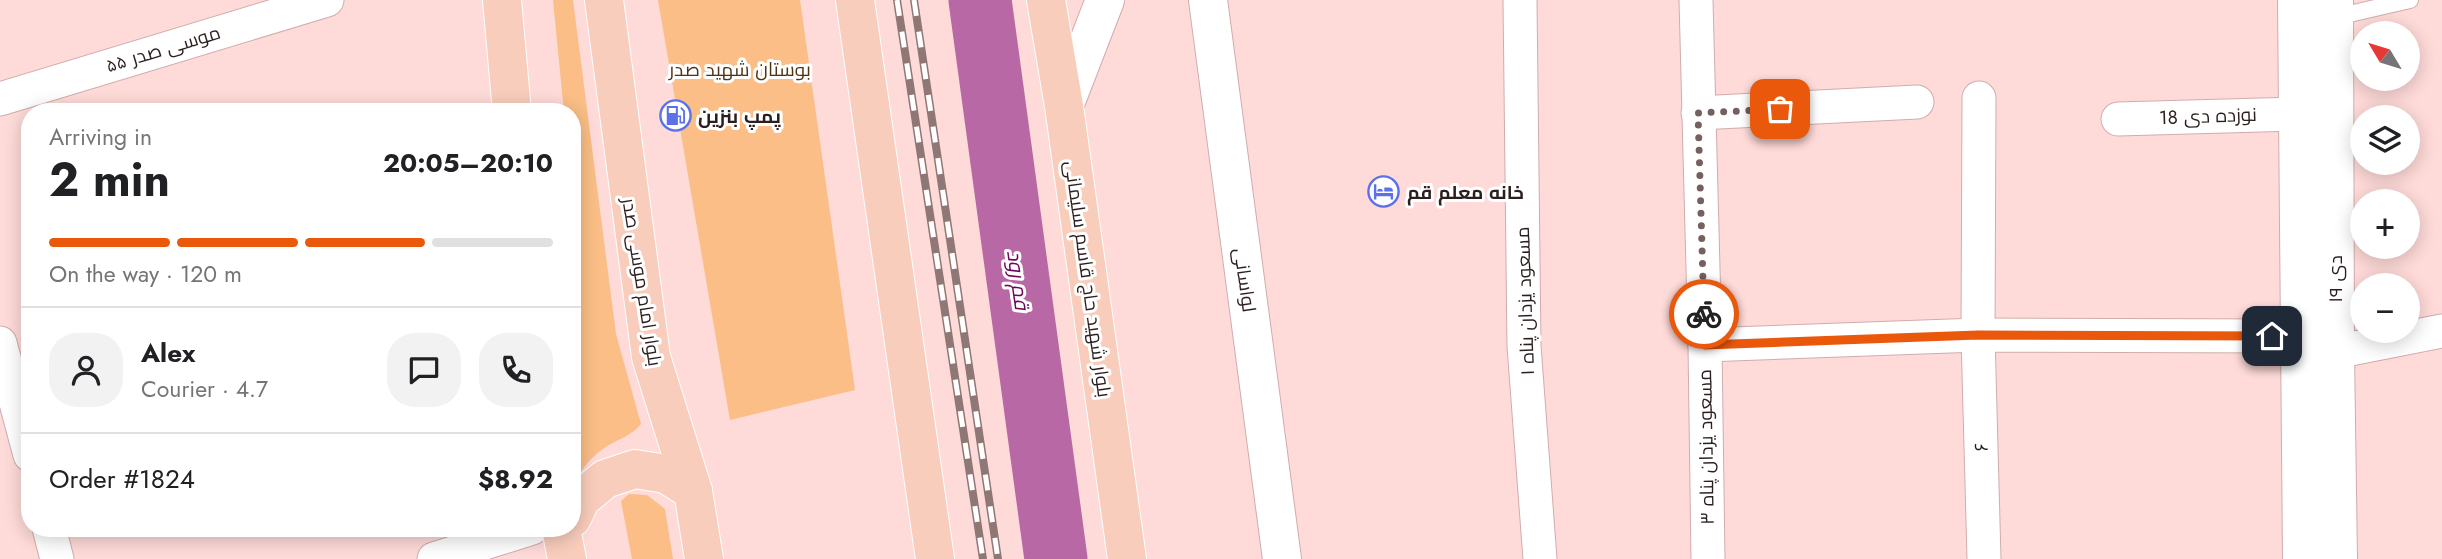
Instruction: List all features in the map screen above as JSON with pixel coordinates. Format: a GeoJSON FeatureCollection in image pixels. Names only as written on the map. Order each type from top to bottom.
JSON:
{"type":"FeatureCollection","features":[{"type":"Feature","properties":{"kind":"main road"},"geometry":{"type":"LineString","coordinates":[[502,0],[511,103]]}},
{"type":"Feature","properties":{"kind":"main road","name":"بلوار امام موسی صدر"},"geometry":{"type":"LineString","coordinates":[[604,0],[651,357],[693,491],[704,559]]}},
{"type":"Feature","properties":{"kind":"main road"},"geometry":{"type":"LineString","coordinates":[[855,0],[935,559]]}},
{"type":"Feature","properties":{"kind":"main road","name":"بلوار شهید حاج قاسم سلیمانی"},"geometry":{"type":"LineString","coordinates":[[1046,0],[1064,106],[1127,559]]}},
{"type":"Feature","properties":{"kind":"main road"},"geometry":{"type":"LineString","coordinates":[[1064,106],[1105,0]]}},
{"type":"Feature","properties":{"kind":"main road","name":"لواسانی"},"geometry":{"type":"LineString","coordinates":[[1209,0],[1282,559]]}},
{"type":"Feature","properties":{"kind":"main road","name":"۱۹ دی"},"geometry":{"type":"LineString","coordinates":[[2316,10],[2298,114],[2311,346],[2338,559]]}},
{"type":"Feature","properties":{"kind":"main road","name":"۱۹ دی"},"geometry":{"type":"LineString","coordinates":[[2302,559],[2311,346],[2316,10]]}},
{"type":"Feature","properties":{"kind":"main road"},"geometry":{"type":"LineString","coordinates":[[581,499],[605,479],[635,469],[666,474],[693,491]]}},
{"type":"Feature","properties":{"kind":"main road"},"geometry":{"type":"LineString","coordinates":[[563,537],[568,559]]}},
{"type":"Feature","properties":{"kind":"main road"},"geometry":{"type":"LineString","coordinates":[[568,537],[568,559]]}},
{"type":"Feature","properties":{"kind":"street","name":"موسی صدر ۵۵"},"geometry":{"type":"LineString","coordinates":[[0,99],[327,0]]}},
{"type":"Feature","properties":{"kind":"street","name":"۱ مسعود یزدان پناه"},"geometry":{"type":"LineString","coordinates":[[1520,0],[1524,346],[1540,559]]}},
{"type":"Feature","properties":{"kind":"street","name":"۳ مسعود یزدان پناه"},"geometry":{"type":"LineString","coordinates":[[1696,0],[1708,559]]}},
{"type":"Feature","properties":{"kind":"street","name":"۶"},"geometry":{"type":"LineString","coordinates":[[1979,98],[1978,335],[1984,559]]}},
{"type":"Feature","properties":{"kind":"street"},"geometry":{"type":"LineString","coordinates":[[1698,113],[1917,102]]}},
{"type":"Feature","properties":{"kind":"street","name":"نوزده دی 18"},"geometry":{"type":"LineString","coordinates":[[2118,119],[2298,114]]}},
{"type":"Feature","properties":{"kind":"street"},"geometry":{"type":"LineString","coordinates":[[1705,345],[1978,335],[2311,346],[2442,331]]}},
{"type":"Feature","properties":{"kind":"street"},"geometry":{"type":"LineString","coordinates":[[0,343],[21,421]]}},
{"type":"Feature","properties":{"kind":"street"},"geometry":{"type":"LineString","coordinates":[[51,537],[57,559]]}},
{"type":"Feature","properties":{"kind":"street"},"geometry":{"type":"LineString","coordinates":[[434,559],[504,537]]}},
{"type":"Feature","properties":{"kind":"lane"},"geometry":{"type":"LineString","coordinates":[[2316,10],[2410,0]]}},
{"type":"Feature","properties":{"kind":"green space"},"geometry":{"type":"Polygon","coordinates":[[[553,0],[573,0],[616,334],[641,424],[595,455],[581,472],[581,103],[563,103],[553,0]]]}},
{"type":"Feature","properties":{"kind":"green space","name":"بوستان شهید صدر"},"geometry":{"type":"Polygon","coordinates":[[[658,0],[800,0],[855,390],[730,420],[658,0]]]}},
{"type":"Feature","properties":{"kind":"green space"},"geometry":{"type":"Polygon","coordinates":[[[629,494],[647,495],[665,509],[673,559],[632,559],[621,501],[629,494]]]}},
{"type":"Feature","properties":{"kind":"waterway","name":"قم رود"},"geometry":{"type":"LineString","coordinates":[[980,0],[1056,559]]}},
{"type":"Feature","properties":{"kind":"railway"},"geometry":{"type":"LineString","coordinates":[[897,0],[983,559]]}},
{"type":"Feature","properties":{"kind":"railway"},"geometry":{"type":"LineString","coordinates":[[914,0],[998,559]]}},
{"type":"Feature","properties":{"kind":"way so far"},"geometry":{"type":"LineString","coordinates":[[1704,314],[1698,113],[1780,109]]}},
{"type":"Feature","properties":{"kind":"place","name":"پمپ بنزین"},"geometry":{"type":"Point","coordinates":[675,116]}},
{"type":"Feature","properties":{"kind":"place","name":"خانه معلم قم"},"geometry":{"type":"Point","coordinates":[1384,192]}},
{"type":"Feature","properties":{"kind":"route"},"geometry":{"type":"LineString","coordinates":[[1704,314],[1705,345],[1978,335],[2272,336]]}}]}
